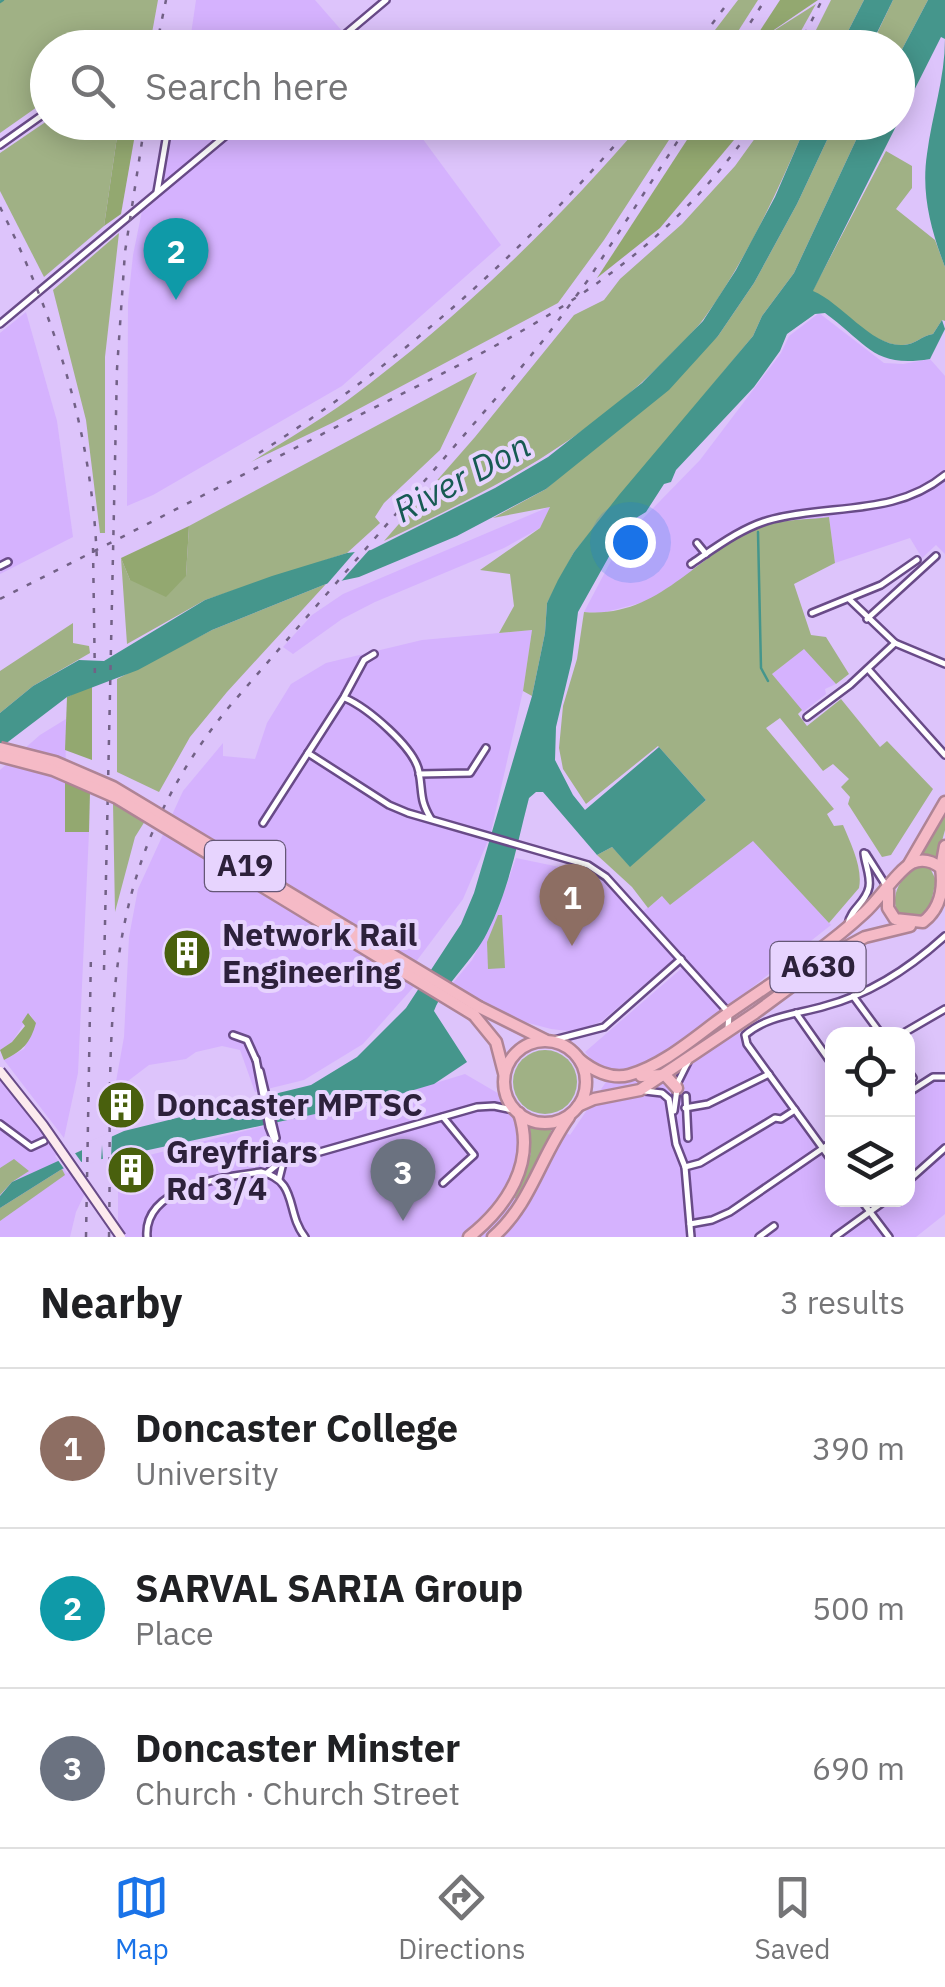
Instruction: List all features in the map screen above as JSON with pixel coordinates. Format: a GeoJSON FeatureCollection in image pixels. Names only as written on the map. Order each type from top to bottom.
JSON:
{"type":"FeatureCollection","features":[{"type":"Feature","properties":{"kind":"highway","name":"A19"},"geometry":{"type":"LineString","coordinates":[[0,748],[55,762],[114,787],[476,1011],[496,1042],[504,1079]]}},
{"type":"Feature","properties":{"kind":"highway","name":"A19"},"geometry":{"type":"LineString","coordinates":[[0,756],[53,770],[117,798],[476,1011],[549,1041]]}},
{"type":"Feature","properties":{"kind":"highway"},"geometry":{"type":"LineString","coordinates":[[945,802],[888,890],[888,908],[895,919],[919,923],[932,915],[940,893],[945,846]]}},
{"type":"Feature","properties":{"kind":"highway"},"geometry":{"type":"LineString","coordinates":[[908,864],[922,860],[943,868]]}},
{"type":"Feature","properties":{"kind":"highway","name":"A630"},"geometry":{"type":"LineString","coordinates":[[620,1076],[672,1053],[847,927],[888,890]]}},
{"type":"Feature","properties":{"kind":"highway","name":"A630"},"geometry":{"type":"LineString","coordinates":[[575,1109],[594,1099],[640,1090],[665,1075],[839,950],[865,938],[919,923]]}},
{"type":"Feature","properties":{"kind":"highway"},"geometry":{"type":"LineString","coordinates":[[469,1237],[499,1208],[519,1174],[525,1139],[504,1079],[515,1054],[530,1044],[549,1041],[567,1047],[596,1071],[620,1076],[656,1072],[665,1075],[682,1092]]}},
{"type":"Feature","properties":{"kind":"highway"},"geometry":{"type":"LineString","coordinates":[[497,1237],[527,1198],[548,1148],[575,1109],[586,1083],[579,1059]]}},
{"type":"Feature","properties":{"kind":"highway"},"geometry":{"type":"LineString","coordinates":[[518,1112],[542,1122],[562,1119],[575,1109]]}},
{"type":"Feature","properties":{"kind":"street"},"geometry":{"type":"LineString","coordinates":[[350,30],[386,0]]}},
{"type":"Feature","properties":{"kind":"street"},"geometry":{"type":"LineString","coordinates":[[0,145],[30,124]]}},
{"type":"Feature","properties":{"kind":"street"},"geometry":{"type":"LineString","coordinates":[[157,192],[166,140]]}},
{"type":"Feature","properties":{"kind":"street"},"geometry":{"type":"LineString","coordinates":[[1,322],[222,140]]}},
{"type":"Feature","properties":{"kind":"street"},"geometry":{"type":"LineString","coordinates":[[691,564],[762,522],[880,506],[931,486],[945,475]]}},
{"type":"Feature","properties":{"kind":"street"},"geometry":{"type":"LineString","coordinates":[[697,544],[706,554]]}},
{"type":"Feature","properties":{"kind":"street"},"geometry":{"type":"LineString","coordinates":[[867,619],[936,556]]}},
{"type":"Feature","properties":{"kind":"street"},"geometry":{"type":"LineString","coordinates":[[812,613],[881,585],[917,560]]}},
{"type":"Feature","properties":{"kind":"street"},"geometry":{"type":"LineString","coordinates":[[0,566],[8,562]]}},
{"type":"Feature","properties":{"kind":"street"},"geometry":{"type":"LineString","coordinates":[[849,599],[895,643],[945,664]]}},
{"type":"Feature","properties":{"kind":"street"},"geometry":{"type":"LineString","coordinates":[[807,717],[895,643]]}},
{"type":"Feature","properties":{"kind":"street"},"geometry":{"type":"LineString","coordinates":[[263,823],[344,698],[364,660],[374,654]]}},
{"type":"Feature","properties":{"kind":"street"},"geometry":{"type":"LineString","coordinates":[[868,669],[945,755]]}},
{"type":"Feature","properties":{"kind":"street"},"geometry":{"type":"LineString","coordinates":[[344,698],[380,718],[417,765],[421,799],[431,819]]}},
{"type":"Feature","properties":{"kind":"street"},"geometry":{"type":"LineString","coordinates":[[419,774],[470,773],[486,748]]}},
{"type":"Feature","properties":{"kind":"street"},"geometry":{"type":"LineString","coordinates":[[308,753],[389,806],[588,866],[606,877],[729,1013],[727,1032]]}},
{"type":"Feature","properties":{"kind":"street"},"geometry":{"type":"LineString","coordinates":[[404,812],[417,808],[421,799]]}},
{"type":"Feature","properties":{"kind":"street"},"geometry":{"type":"LineString","coordinates":[[847,927],[852,910],[862,902],[869,888],[864,852],[887,874],[900,875]]}},
{"type":"Feature","properties":{"kind":"street"},"geometry":{"type":"LineString","coordinates":[[876,866],[888,890]]}},
{"type":"Feature","properties":{"kind":"street"},"geometry":{"type":"LineString","coordinates":[[932,915],[945,918]]}},
{"type":"Feature","properties":{"kind":"street"},"geometry":{"type":"LineString","coordinates":[[825,1151],[747,1044],[745,1035],[757,1026],[853,996],[902,972],[945,936]]}},
{"type":"Feature","properties":{"kind":"street"},"geometry":{"type":"LineString","coordinates":[[549,1041],[604,1028],[681,960]]}},
{"type":"Feature","properties":{"kind":"street"},"geometry":{"type":"LineString","coordinates":[[853,996],[876,1027]]}},
{"type":"Feature","properties":{"kind":"street"},"geometry":{"type":"LineString","coordinates":[[914,1027],[945,1009]]}},
{"type":"Feature","properties":{"kind":"street"},"geometry":{"type":"LineString","coordinates":[[796,1013],[825,1054]]}},
{"type":"Feature","properties":{"kind":"street"},"geometry":{"type":"LineString","coordinates":[[233,1035],[246,1040],[256,1059],[283,1163]]}},
{"type":"Feature","properties":{"kind":"street"},"geometry":{"type":"LineString","coordinates":[[673,1124],[690,1058]]}},
{"type":"Feature","properties":{"kind":"street"},"geometry":{"type":"LineString","coordinates":[[0,1071],[121,1237]]}},
{"type":"Feature","properties":{"kind":"street"},"geometry":{"type":"LineString","coordinates":[[685,1108],[708,1104],[769,1074]]}},
{"type":"Feature","properties":{"kind":"street"},"geometry":{"type":"LineString","coordinates":[[915,1089],[933,1077],[945,1077]]}},
{"type":"Feature","properties":{"kind":"street"},"geometry":{"type":"LineString","coordinates":[[640,1090],[662,1093],[668,1098],[676,1144],[686,1167],[690,1237]]}},
{"type":"Feature","properties":{"kind":"street"},"geometry":{"type":"LineString","coordinates":[[682,1092],[688,1138]]}},
{"type":"Feature","properties":{"kind":"street"},"geometry":{"type":"LineString","coordinates":[[273,1176],[283,1163],[443,1117],[486,1106],[518,1112]]}},
{"type":"Feature","properties":{"kind":"street"},"geometry":{"type":"LineString","coordinates":[[686,1167],[700,1164],[795,1110]]}},
{"type":"Feature","properties":{"kind":"street"},"geometry":{"type":"LineString","coordinates":[[443,1117],[474,1154],[443,1183]]}},
{"type":"Feature","properties":{"kind":"street"},"geometry":{"type":"LineString","coordinates":[[0,1124],[30,1147],[44,1141]]}},
{"type":"Feature","properties":{"kind":"street"},"geometry":{"type":"LineString","coordinates":[[690,1224],[730,1212],[823,1148]]}},
{"type":"Feature","properties":{"kind":"street"},"geometry":{"type":"LineString","coordinates":[[915,1175],[945,1148]]}},
{"type":"Feature","properties":{"kind":"street"},"geometry":{"type":"LineString","coordinates":[[273,1176],[283,1163]]}},
{"type":"Feature","properties":{"kind":"street"},"geometry":{"type":"LineString","coordinates":[[147,1237],[152,1213],[174,1192],[254,1172],[273,1176],[286,1187],[295,1222],[304,1237]]}},
{"type":"Feature","properties":{"kind":"street"},"geometry":{"type":"LineString","coordinates":[[867,1207],[889,1237]]}},
{"type":"Feature","properties":{"kind":"street"},"geometry":{"type":"LineString","coordinates":[[835,1237],[878,1207]]}},
{"type":"Feature","properties":{"kind":"street"},"geometry":{"type":"LineString","coordinates":[[759,1237],[774,1226]]}},
{"type":"Feature","properties":{"kind":"shaded area"},"geometry":{"type":"Polygon","coordinates":[[[0,0],[158,0],[153,30],[30,30],[30,112],[0,133],[0,0]]]}},
{"type":"Feature","properties":{"kind":"shaded area"},"geometry":{"type":"Polygon","coordinates":[[[196,0],[315,0],[341,30],[192,30],[196,0]]]}},
{"type":"Feature","properties":{"kind":"shaded area"},"geometry":{"type":"Polygon","coordinates":[[[738,0],[758,0],[739,30],[715,30],[738,0]]]}},
{"type":"Feature","properties":{"kind":"shaded area"},"geometry":{"type":"Polygon","coordinates":[[[780,0],[818,0],[774,30],[760,30],[780,0]]]}},
{"type":"Feature","properties":{"kind":"shaded area"},"geometry":{"type":"Polygon","coordinates":[[[831,0],[864,0],[849,30],[816,30],[831,0]]]}},
{"type":"Feature","properties":{"kind":"shaded area"},"geometry":{"type":"Polygon","coordinates":[[[864,0],[893,0],[878,30],[849,30],[864,0]]]}},
{"type":"Feature","properties":{"kind":"shaded area"},"geometry":{"type":"Polygon","coordinates":[[[893,0],[928,0],[912,30],[879,30],[893,0]]]}},
{"type":"Feature","properties":{"kind":"shaded area"},"geometry":{"type":"Polygon","coordinates":[[[928,0],[945,0],[945,39],[941,37],[915,89],[915,30],[928,0]]]}},
{"type":"Feature","properties":{"kind":"shaded area"},"geometry":{"type":"Polygon","coordinates":[[[816,4],[801,30],[775,30],[816,4]]]}},
{"type":"Feature","properties":{"kind":"shaded area"},"geometry":{"type":"Polygon","coordinates":[[[945,39],[945,267],[932,226],[925,183],[945,39]]]}},
{"type":"Feature","properties":{"kind":"shaded area"},"geometry":{"type":"Polygon","coordinates":[[[30,133],[30,140],[117,140],[104,226],[44,277],[0,191],[0,153],[30,133]]]}},
{"type":"Feature","properties":{"kind":"shaded area"},"geometry":{"type":"Polygon","coordinates":[[[117,140],[134,140],[121,214],[104,226],[117,140]]]}},
{"type":"Feature","properties":{"kind":"shaded area"},"geometry":{"type":"Polygon","coordinates":[[[424,140],[501,245],[342,386],[153,495],[127,506],[128,302],[142,211],[150,207],[161,141],[424,140]]]}},
{"type":"Feature","properties":{"kind":"shaded area"},"geometry":{"type":"Polygon","coordinates":[[[627,140],[669,140],[558,303],[251,462],[348,400],[428,337],[575,198],[627,140]]]}},
{"type":"Feature","properties":{"kind":"shaded area"},"geometry":{"type":"Polygon","coordinates":[[[687,140],[734,140],[660,228],[597,278],[687,140]]]}},
{"type":"Feature","properties":{"kind":"shaded area"},"geometry":{"type":"Polygon","coordinates":[[[754,140],[799,140],[749,247],[692,332],[637,387],[570,439],[499,483],[384,541],[574,315],[604,300],[620,279],[682,224],[754,140]]]}},
{"type":"Feature","properties":{"kind":"shaded area"},"geometry":{"type":"Polygon","coordinates":[[[800,140],[827,140],[754,283],[718,336],[669,390],[546,489],[457,536],[359,577],[326,584],[212,630],[138,670],[67,697],[0,748],[0,713],[33,686],[79,660],[104,661],[205,600],[347,553],[371,550],[548,457],[642,383],[703,321],[775,197],[800,140]]]}},
{"type":"Feature","properties":{"kind":"shaded area"},"geometry":{"type":"Polygon","coordinates":[[[827,140],[856,140],[794,273],[762,316],[753,336],[574,552],[547,603],[532,696],[523,691],[532,630],[499,633],[514,606],[510,574],[480,570],[540,528],[550,507],[493,518],[546,489],[718,336],[754,283],[827,140]]]}},
{"type":"Feature","properties":{"kind":"shaded area"},"geometry":{"type":"Polygon","coordinates":[[[856,140],[889,140],[813,291],[891,344],[907,345],[933,334],[942,320],[945,329],[930,359],[895,360],[871,351],[825,313],[815,314],[787,334],[780,351],[754,387],[676,470],[646,512],[621,535],[578,612],[572,660],[556,727],[555,760],[573,795],[585,810],[659,747],[706,800],[630,867],[612,847],[597,855],[543,792],[529,798],[495,917],[434,1011],[467,1062],[434,1084],[380,1100],[81,1162],[62,1169],[0,1208],[0,1196],[12,1182],[124,1131],[311,1085],[357,1057],[406,1008],[461,924],[474,893],[532,696],[547,603],[558,580],[574,552],[619,495],[753,336],[762,316],[794,273],[856,140]]]}},
{"type":"Feature","properties":{"kind":"shaded area"},"geometry":{"type":"Polygon","coordinates":[[[886,151],[912,166],[912,188],[896,209],[935,240],[945,267],[945,321],[933,334],[907,345],[892,344],[868,333],[812,292],[886,151]]]}},
{"type":"Feature","properties":{"kind":"shaded area"},"geometry":{"type":"Polygon","coordinates":[[[119,233],[105,357],[105,533],[100,533],[86,420],[53,290],[119,233]]]}},
{"type":"Feature","properties":{"kind":"shaded area"},"geometry":{"type":"Polygon","coordinates":[[[26,312],[57,421],[73,537],[0,574],[0,333],[26,312]]]}},
{"type":"Feature","properties":{"kind":"shaded area"},"geometry":{"type":"Polygon","coordinates":[[[819,313],[884,363],[930,359],[945,376],[945,554],[936,545],[922,558],[910,538],[835,563],[829,517],[762,526],[648,601],[602,613],[584,612],[622,540],[700,460],[781,353],[789,336],[819,313]]]}},
{"type":"Feature","properties":{"kind":"shaded area"},"geometry":{"type":"Polygon","coordinates":[[[477,372],[440,450],[384,503],[375,517],[380,523],[347,553],[205,600],[127,644],[121,558],[130,580],[186,576],[189,526],[477,372]]]}},
{"type":"Feature","properties":{"kind":"shaded area"},"geometry":{"type":"Polygon","coordinates":[[[551,506],[540,528],[504,548],[375,602],[342,619],[293,654],[283,647],[312,615],[343,594],[551,506]]]}},
{"type":"Feature","properties":{"kind":"shaded area"},"geometry":{"type":"Polygon","coordinates":[[[829,517],[835,563],[794,584],[811,635],[826,637],[849,674],[836,684],[804,649],[772,674],[802,710],[798,714],[807,726],[841,699],[880,747],[887,741],[933,789],[891,855],[882,857],[848,804],[850,797],[841,787],[849,779],[833,764],[823,771],[780,718],[766,728],[834,809],[827,814],[834,826],[843,825],[853,848],[859,888],[829,923],[753,841],[670,905],[662,896],[648,908],[632,887],[597,855],[612,847],[630,866],[706,800],[658,746],[586,804],[563,769],[559,748],[563,706],[577,659],[584,612],[611,611],[656,595],[737,538],[760,527],[829,517]]]}},
{"type":"Feature","properties":{"kind":"shaded area"},"geometry":{"type":"Polygon","coordinates":[[[189,526],[186,576],[166,597],[130,580],[121,558],[189,526]]]}},
{"type":"Feature","properties":{"kind":"shaded area"},"geometry":{"type":"Polygon","coordinates":[[[326,584],[190,737],[159,792],[117,772],[117,679],[212,630],[326,584]]]}},
{"type":"Feature","properties":{"kind":"shaded area"},"geometry":{"type":"Polygon","coordinates":[[[73,623],[73,643],[89,646],[90,653],[33,686],[0,713],[0,671],[73,623]]]}},
{"type":"Feature","properties":{"kind":"shaded area"},"geometry":{"type":"Polygon","coordinates":[[[532,630],[523,691],[490,836],[463,899],[412,967],[255,872],[224,845],[223,849],[202,847],[418,982],[363,1044],[304,1080],[255,1092],[240,1050],[222,1046],[196,1052],[186,1059],[149,1065],[115,1087],[124,1037],[129,937],[138,889],[183,791],[223,743],[223,756],[255,759],[267,723],[291,684],[326,663],[422,640],[532,630]]]}},
{"type":"Feature","properties":{"kind":"shaded area"},"geometry":{"type":"Polygon","coordinates":[[[805,648],[836,684],[825,689],[826,694],[803,712],[772,674],[805,648]]]}},
{"type":"Feature","properties":{"kind":"shaded area"},"geometry":{"type":"Polygon","coordinates":[[[92,685],[92,760],[65,750],[67,697],[92,685]]]}},
{"type":"Feature","properties":{"kind":"shaded area"},"geometry":{"type":"Polygon","coordinates":[[[66,719],[65,831],[89,832],[78,1073],[64,1138],[4,1060],[24,1049],[35,1023],[30,1014],[12,1042],[0,1050],[0,770],[40,735],[66,719]]]}},
{"type":"Feature","properties":{"kind":"shaded area"},"geometry":{"type":"Polygon","coordinates":[[[65,780],[90,792],[89,832],[65,832],[65,780]]]}},
{"type":"Feature","properties":{"kind":"shaded area"},"geometry":{"type":"Polygon","coordinates":[[[113,803],[145,821],[135,837],[115,912],[113,803]]]}},
{"type":"Feature","properties":{"kind":"shaded area"},"geometry":{"type":"Polygon","coordinates":[[[945,813],[937,859],[919,855],[945,813]]]}},
{"type":"Feature","properties":{"kind":"shaded area"},"geometry":{"type":"Polygon","coordinates":[[[753,840],[831,925],[726,1008],[693,980],[726,1016],[825,1147],[825,1207],[915,1207],[915,1089],[933,1077],[945,1077],[945,1214],[916,1237],[118,1237],[118,1163],[380,1100],[465,1074],[570,1135],[608,1079],[585,1052],[682,968],[674,959],[602,1021],[576,1032],[517,1020],[452,984],[472,960],[497,912],[516,858],[604,879],[638,915],[663,896],[670,905],[753,840]]]}},
{"type":"Feature","properties":{"kind":"shaded area"},"geometry":{"type":"Polygon","coordinates":[[[921,866],[930,868],[936,880],[930,907],[917,919],[899,916],[895,901],[898,886],[921,866]]]}},
{"type":"Feature","properties":{"kind":"shaded area"},"geometry":{"type":"Polygon","coordinates":[[[498,915],[502,915],[505,968],[488,969],[487,942],[498,915]]]}},
{"type":"Feature","properties":{"kind":"shaded area"},"geometry":{"type":"Polygon","coordinates":[[[28,1013],[36,1023],[31,1036],[21,1049],[4,1060],[0,1050],[25,1026],[22,1022],[28,1013]]]}},
{"type":"Feature","properties":{"kind":"shaded area"},"geometry":{"type":"Polygon","coordinates":[[[545,1050],[568,1059],[577,1082],[568,1105],[545,1114],[522,1105],[513,1082],[522,1059],[545,1050]]]}},
{"type":"Feature","properties":{"kind":"shaded area"},"geometry":{"type":"Polygon","coordinates":[[[0,1066],[89,1185],[70,1237],[0,1237],[0,1066]]]}},
{"type":"Feature","properties":{"kind":"shaded area"},"geometry":{"type":"Polygon","coordinates":[[[530,1126],[553,1127],[521,1200],[515,1198],[531,1153],[530,1126]]]}},
{"type":"Feature","properties":{"kind":"shaded area"},"geometry":{"type":"Polygon","coordinates":[[[14,1159],[29,1171],[0,1195],[0,1168],[14,1159]]]}},
{"type":"Feature","properties":{"kind":"shaded area"},"geometry":{"type":"Polygon","coordinates":[[[62,1169],[65,1175],[0,1221],[0,1208],[62,1169]]]}},
{"type":"Feature","properties":{"kind":"pier"},"geometry":{"type":"Polygon","coordinates":[[[378,540],[337,586],[321,591],[360,546],[378,540]]]}},
{"type":"Feature","properties":{"kind":"pier"},"geometry":{"type":"Polygon","coordinates":[[[112,1132],[111,1160],[103,1160],[102,1145],[101,1162],[83,1164],[67,1173],[55,1156],[72,1149],[82,1163],[82,1144],[112,1132]]]}},
{"type":"Feature","properties":{"kind":"waterway"},"geometry":{"type":"LineString","coordinates":[[758,532],[761,668],[768,681]]}},
{"type":"Feature","properties":{"kind":"railway"},"geometry":{"type":"LineString","coordinates":[[160,30],[166,0]]}},
{"type":"Feature","properties":{"kind":"railway"},"geometry":{"type":"LineString","coordinates":[[708,30],[730,0]]}},
{"type":"Feature","properties":{"kind":"railway"},"geometry":{"type":"LineString","coordinates":[[746,30],[765,0]]}},
{"type":"Feature","properties":{"kind":"railway"},"geometry":{"type":"LineString","coordinates":[[807,30],[822,0]]}},
{"type":"Feature","properties":{"kind":"railway"},"geometry":{"type":"LineString","coordinates":[[104,970],[117,369],[125,252],[142,140]]}},
{"type":"Feature","properties":{"kind":"railway"},"geometry":{"type":"LineString","coordinates":[[259,453],[362,382],[459,302],[550,215],[619,140]]}},
{"type":"Feature","properties":{"kind":"railway"},"geometry":{"type":"LineString","coordinates":[[109,1237],[112,1024],[118,959],[131,896],[152,833],[184,770],[229,707],[546,337],[588,280],[678,140]]}},
{"type":"Feature","properties":{"kind":"railway"},"geometry":{"type":"LineString","coordinates":[[0,599],[458,365],[568,303],[667,226],[713,178],[742,140]]}},
{"type":"Feature","properties":{"kind":"railway"},"geometry":{"type":"LineString","coordinates":[[0,207],[38,292],[68,379],[88,470],[97,563]]}},
{"type":"Feature","properties":{"kind":"railway"},"geometry":{"type":"LineString","coordinates":[[93,548],[95,683]]}},
{"type":"Feature","properties":{"kind":"railway"},"geometry":{"type":"LineString","coordinates":[[86,1237],[91,952]]}},
{"type":"Feature","properties":{"kind":"place","name":"SARVAL SARIA Group"},"geometry":{"type":"Point","coordinates":[176,300]}},
{"type":"Feature","properties":{"kind":"place","name":"Doncaster College"},"geometry":{"type":"Point","coordinates":[572,946]}},
{"type":"Feature","properties":{"kind":"place","name":"Network Rail Engineering"},"geometry":{"type":"Point","coordinates":[187,953]}},
{"type":"Feature","properties":{"kind":"place","name":"Doncaster MPTSC"},"geometry":{"type":"Point","coordinates":[121,1105]}},
{"type":"Feature","properties":{"kind":"place","name":"Greyfriars Rd 3/4"},"geometry":{"type":"Point","coordinates":[131,1170]}},
{"type":"Feature","properties":{"kind":"place","name":"Doncaster Minster"},"geometry":{"type":"Point","coordinates":[403,1221]}},
{"type":"Feature","properties":{"kind":"water label","name":"River Don"},"geometry":{"type":"Point","coordinates":[462,478]}}]}
